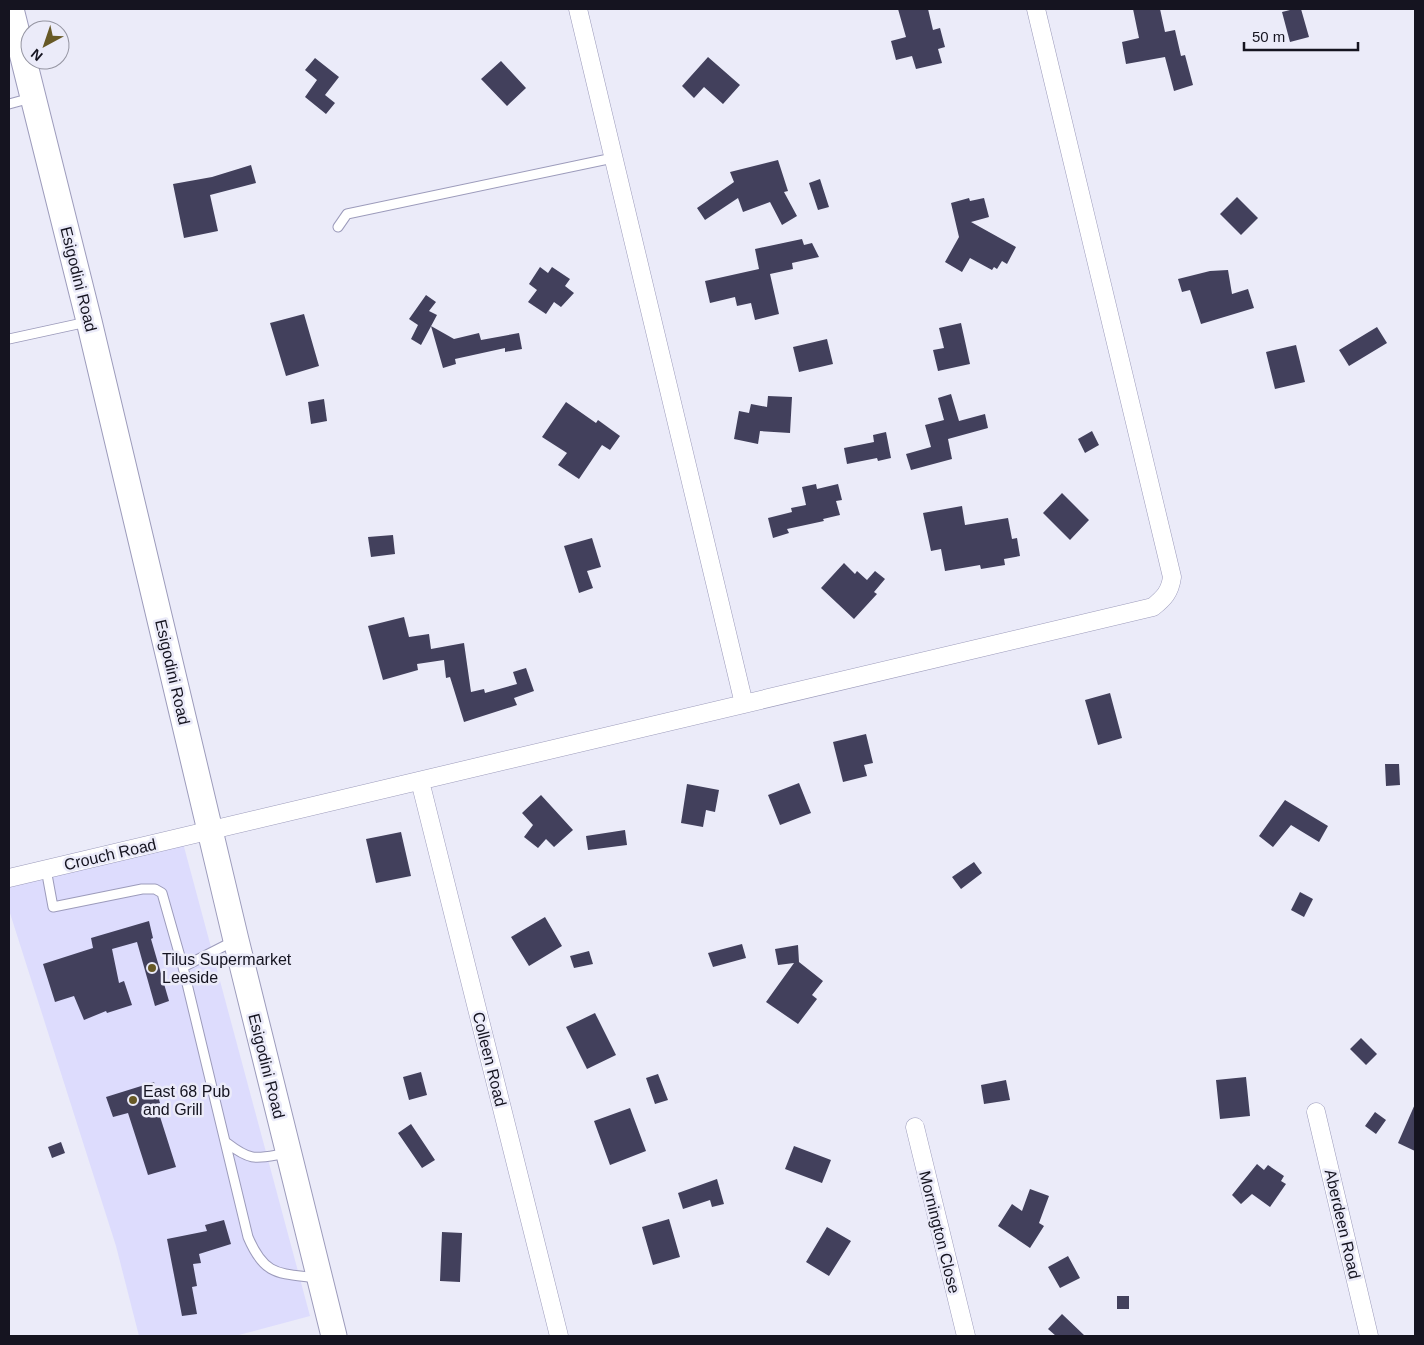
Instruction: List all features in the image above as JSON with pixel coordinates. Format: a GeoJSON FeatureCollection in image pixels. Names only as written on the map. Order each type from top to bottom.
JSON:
{"type":"FeatureCollection","features":[{"type":"Feature","properties":{"kind":"main road","name":"Esigodini Road"},"geometry":{"type":"LineString","coordinates":[[11,9],[89,321],[236,940],[334,1336]]}},
{"type":"Feature","properties":{"kind":"street"},"geometry":{"type":"LineString","coordinates":[[578,9],[744,704]]}},
{"type":"Feature","properties":{"kind":"street","name":"Crouch Road"},"geometry":{"type":"LineString","coordinates":[[9,878],[1153,606],[1170,590],[1172,578],[1154,494],[1036,9]]}},
{"type":"Feature","properties":{"kind":"street","name":"Colleen Road"},"geometry":{"type":"LineString","coordinates":[[420,781],[560,1336]]}},
{"type":"Feature","properties":{"kind":"street","name":"Aberdeen Road"},"geometry":{"type":"LineString","coordinates":[[1316,1112],[1369,1336]]}},
{"type":"Feature","properties":{"kind":"street","name":"Mornington Close"},"geometry":{"type":"LineString","coordinates":[[915,1127],[966,1336]]}},
{"type":"Feature","properties":{"kind":"lane"},"geometry":{"type":"LineString","coordinates":[[9,104],[33,98]]}},
{"type":"Feature","properties":{"kind":"lane"},"geometry":{"type":"LineString","coordinates":[[338,227],[346,214],[614,158]]}},
{"type":"Feature","properties":{"kind":"lane"},"geometry":{"type":"LineString","coordinates":[[9,339],[89,321]]}},
{"type":"Feature","properties":{"kind":"lane"},"geometry":{"type":"LineString","coordinates":[[46,869],[53,906],[142,889],[155,889],[162,893],[183,967],[227,1143],[248,1237],[257,1258],[274,1272],[319,1278]]}},
{"type":"Feature","properties":{"kind":"lane"},"geometry":{"type":"LineString","coordinates":[[183,967],[236,940]]}},
{"type":"Feature","properties":{"kind":"lane"},"geometry":{"type":"LineString","coordinates":[[227,1143],[244,1156],[258,1158],[288,1153]]}},
{"type":"Feature","properties":{"kind":"shaded area"},"geometry":{"type":"Polygon","coordinates":[[[183,843],[310,1316],[235,1336],[139,1336],[116,1246],[9,910],[9,883],[183,843]]]}},
{"type":"Feature","properties":{"kind":"building"},"geometry":{"type":"Polygon","coordinates":[[[898,9],[928,9],[933,30],[940,28],[945,47],[938,49],[942,63],[916,69],[912,56],[896,60],[891,41],[906,37],[898,9]]]}},
{"type":"Feature","properties":{"kind":"building"},"geometry":{"type":"Polygon","coordinates":[[[1133,9],[1160,9],[1165,32],[1175,30],[1181,56],[1185,55],[1193,85],[1174,91],[1165,57],[1126,64],[1122,42],[1139,38],[1133,9]]]}},
{"type":"Feature","properties":{"kind":"building"},"geometry":{"type":"Polygon","coordinates":[[[1301,9],[1309,37],[1290,42],[1282,12],[1301,9]]]}},
{"type":"Feature","properties":{"kind":"building"},"geometry":{"type":"Polygon","coordinates":[[[708,57],[740,85],[723,104],[704,87],[694,98],[682,86],[708,57]]]}},
{"type":"Feature","properties":{"kind":"building"},"geometry":{"type":"Polygon","coordinates":[[[315,58],[339,77],[325,95],[335,103],[326,114],[305,97],[317,80],[305,70],[315,58]]]}},
{"type":"Feature","properties":{"kind":"building"},"geometry":{"type":"Polygon","coordinates":[[[501,61],[526,88],[507,106],[481,79],[501,61]]]}},
{"type":"Feature","properties":{"kind":"building"},"geometry":{"type":"Polygon","coordinates":[[[778,160],[788,191],[784,192],[797,216],[782,225],[770,202],[743,212],[738,198],[705,220],[697,208],[734,182],[730,172],[778,160]]]}},
{"type":"Feature","properties":{"kind":"building"},"geometry":{"type":"Polygon","coordinates":[[[251,165],[256,183],[210,195],[218,231],[184,238],[173,184],[212,177],[251,165]]]}},
{"type":"Feature","properties":{"kind":"building"},"geometry":{"type":"Polygon","coordinates":[[[820,179],[829,207],[818,210],[809,183],[820,179]]]}},
{"type":"Feature","properties":{"kind":"building"},"geometry":{"type":"Polygon","coordinates":[[[1237,197],[1258,218],[1241,235],[1220,214],[1237,197]]]}},
{"type":"Feature","properties":{"kind":"building"},"geometry":{"type":"Polygon","coordinates":[[[969,198],[970,201],[984,198],[989,217],[971,222],[1016,247],[1007,264],[1002,261],[997,269],[994,267],[992,270],[970,258],[962,272],[945,262],[959,237],[951,203],[969,198]]]}},
{"type":"Feature","properties":{"kind":"building"},"geometry":{"type":"Polygon","coordinates":[[[802,239],[804,245],[812,243],[819,257],[792,263],[793,269],[770,274],[779,314],[755,320],[751,303],[737,306],[735,297],[710,303],[705,281],[759,269],[755,249],[802,239]]]}},
{"type":"Feature","properties":{"kind":"building"},"geometry":{"type":"Polygon","coordinates":[[[540,267],[548,273],[552,267],[570,279],[565,286],[574,293],[561,307],[554,302],[546,314],[528,302],[537,290],[529,284],[540,267]]]}},
{"type":"Feature","properties":{"kind":"building"},"geometry":{"type":"Polygon","coordinates":[[[1228,270],[1232,294],[1248,289],[1254,308],[1201,324],[1190,290],[1182,292],[1178,279],[1210,271],[1228,270]]]}},
{"type":"Feature","properties":{"kind":"building"},"geometry":{"type":"Polygon","coordinates":[[[426,295],[436,302],[429,311],[437,315],[421,345],[411,339],[418,325],[409,319],[426,295]]]}},
{"type":"Feature","properties":{"kind":"building"},"geometry":{"type":"Polygon","coordinates":[[[304,314],[319,366],[286,376],[270,323],[304,314]]]}},
{"type":"Feature","properties":{"kind":"building"},"geometry":{"type":"Polygon","coordinates":[[[961,323],[970,364],[938,371],[933,350],[944,348],[939,328],[961,323]]]}},
{"type":"Feature","properties":{"kind":"building"},"geometry":{"type":"Polygon","coordinates":[[[431,326],[454,339],[479,333],[481,340],[519,333],[522,349],[505,352],[505,348],[455,359],[456,364],[443,368],[431,326]]]}},
{"type":"Feature","properties":{"kind":"building"},"geometry":{"type":"Polygon","coordinates":[[[1377,327],[1387,343],[1349,366],[1339,350],[1377,327]]]}},
{"type":"Feature","properties":{"kind":"building"},"geometry":{"type":"Polygon","coordinates":[[[827,339],[833,364],[799,372],[793,347],[827,339]]]}},
{"type":"Feature","properties":{"kind":"building"},"geometry":{"type":"Polygon","coordinates":[[[1296,345],[1305,382],[1275,389],[1266,352],[1296,345]]]}},
{"type":"Feature","properties":{"kind":"building"},"geometry":{"type":"Polygon","coordinates":[[[951,394],[959,421],[985,414],[988,428],[948,439],[952,459],[911,470],[906,454],[931,447],[925,425],[944,420],[938,398],[951,394]]]}},
{"type":"Feature","properties":{"kind":"building"},"geometry":{"type":"Polygon","coordinates":[[[768,396],[792,397],[790,433],[760,431],[758,444],[734,439],[739,411],[749,413],[751,404],[767,407],[768,396]]]}},
{"type":"Feature","properties":{"kind":"building"},"geometry":{"type":"Polygon","coordinates":[[[324,399],[327,421],[311,424],[308,402],[324,399]]]}},
{"type":"Feature","properties":{"kind":"building"},"geometry":{"type":"Polygon","coordinates":[[[566,402],[596,423],[598,420],[620,436],[610,450],[602,445],[579,479],[558,465],[567,453],[542,437],[566,402]]]}},
{"type":"Feature","properties":{"kind":"building"},"geometry":{"type":"Polygon","coordinates":[[[1092,431],[1099,445],[1085,453],[1078,439],[1092,431]]]}},
{"type":"Feature","properties":{"kind":"building"},"geometry":{"type":"Polygon","coordinates":[[[886,432],[891,458],[878,461],[877,458],[847,464],[844,448],[874,442],[873,435],[886,432]]]}},
{"type":"Feature","properties":{"kind":"building"},"geometry":{"type":"Polygon","coordinates":[[[816,484],[817,489],[838,484],[842,500],[836,501],[840,515],[823,519],[824,521],[787,529],[789,533],[773,538],[768,518],[792,512],[791,508],[806,505],[802,487],[816,484]]]}},
{"type":"Feature","properties":{"kind":"building"},"geometry":{"type":"Polygon","coordinates":[[[1062,493],[1089,520],[1070,540],[1043,513],[1062,493]]]}},
{"type":"Feature","properties":{"kind":"building"},"geometry":{"type":"Polygon","coordinates":[[[962,506],[965,525],[1008,518],[1012,539],[1017,538],[1020,556],[1004,559],[1005,565],[981,569],[980,565],[945,571],[941,549],[931,551],[923,513],[962,506]]]}},
{"type":"Feature","properties":{"kind":"building"},"geometry":{"type":"Polygon","coordinates":[[[393,535],[395,554],[371,557],[368,537],[393,535]]]}},
{"type":"Feature","properties":{"kind":"building"},"geometry":{"type":"Polygon","coordinates":[[[592,538],[601,567],[587,571],[593,588],[579,593],[564,546],[592,538]]]}},
{"type":"Feature","properties":{"kind":"building"},"geometry":{"type":"Polygon","coordinates":[[[844,563],[855,574],[857,571],[867,580],[875,571],[885,579],[874,592],[877,594],[854,619],[821,588],[844,563]]]}},
{"type":"Feature","properties":{"kind":"building"},"geometry":{"type":"Polygon","coordinates":[[[404,617],[409,637],[429,634],[431,649],[464,643],[471,692],[484,689],[485,693],[517,684],[513,672],[526,668],[534,691],[514,698],[517,705],[464,722],[450,677],[446,678],[444,660],[417,664],[418,670],[383,680],[368,626],[404,617]]]}},
{"type":"Feature","properties":{"kind":"building"},"geometry":{"type":"Polygon","coordinates":[[[1110,693],[1122,738],[1098,745],[1085,700],[1110,693]]]}},
{"type":"Feature","properties":{"kind":"building"},"geometry":{"type":"Polygon","coordinates":[[[866,734],[873,763],[864,765],[867,776],[843,782],[833,742],[866,734]]]}},
{"type":"Feature","properties":{"kind":"building"},"geometry":{"type":"Polygon","coordinates":[[[1385,764],[1399,764],[1400,785],[1386,786],[1385,764]]]}},
{"type":"Feature","properties":{"kind":"building"},"geometry":{"type":"Polygon","coordinates":[[[799,783],[811,813],[780,825],[768,795],[799,783]]]}},
{"type":"Feature","properties":{"kind":"building"},"geometry":{"type":"Polygon","coordinates":[[[687,784],[719,790],[715,812],[706,810],[703,827],[681,823],[687,784]]]}},
{"type":"Feature","properties":{"kind":"building"},"geometry":{"type":"Polygon","coordinates":[[[541,795],[573,830],[554,847],[546,839],[538,848],[524,837],[533,825],[522,813],[541,795]]]}},
{"type":"Feature","properties":{"kind":"building"},"geometry":{"type":"Polygon","coordinates":[[[1285,800],[1328,826],[1319,842],[1291,825],[1273,847],[1259,836],[1285,800]]]}},
{"type":"Feature","properties":{"kind":"building"},"geometry":{"type":"Polygon","coordinates":[[[625,830],[627,845],[588,850],[586,836],[625,830]]]}},
{"type":"Feature","properties":{"kind":"building"},"geometry":{"type":"Polygon","coordinates":[[[401,832],[411,876],[376,883],[366,839],[401,832]]]}},
{"type":"Feature","properties":{"kind":"building"},"geometry":{"type":"Polygon","coordinates":[[[974,862],[982,873],[961,889],[952,877],[974,862]]]}},
{"type":"Feature","properties":{"kind":"building"},"geometry":{"type":"Polygon","coordinates":[[[1300,892],[1313,899],[1304,917],[1291,910],[1300,892]]]}},
{"type":"Feature","properties":{"kind":"building"},"geometry":{"type":"Polygon","coordinates":[[[545,917],[562,946],[529,966],[511,937],[545,917]]]}},
{"type":"Feature","properties":{"kind":"building"},"geometry":{"type":"Polygon","coordinates":[[[149,921],[153,938],[151,939],[169,1001],[155,1006],[137,942],[112,949],[119,983],[124,981],[132,1005],[107,1013],[106,1011],[84,1020],[74,996],[55,1002],[43,964],[93,948],[91,938],[149,921]]]}},
{"type":"Feature","properties":{"kind":"building"},"geometry":{"type":"Polygon","coordinates":[[[742,944],[746,958],[713,967],[708,953],[742,944]]]}},
{"type":"Feature","properties":{"kind":"building"},"geometry":{"type":"Polygon","coordinates":[[[798,945],[799,962],[823,981],[812,995],[817,999],[798,1024],[766,1002],[794,963],[778,965],[775,949],[798,945]]]}},
{"type":"Feature","properties":{"kind":"building"},"geometry":{"type":"Polygon","coordinates":[[[589,951],[593,964],[574,968],[570,956],[589,951]]]}},
{"type":"Feature","properties":{"kind":"building"},"geometry":{"type":"Polygon","coordinates":[[[595,1013],[616,1055],[587,1069],[566,1027],[595,1013]]]}},
{"type":"Feature","properties":{"kind":"building"},"geometry":{"type":"Polygon","coordinates":[[[1361,1038],[1377,1054],[1366,1065],[1350,1049],[1361,1038]]]}},
{"type":"Feature","properties":{"kind":"building"},"geometry":{"type":"Polygon","coordinates":[[[421,1072],[427,1095],[409,1100],[403,1077],[421,1072]]]}},
{"type":"Feature","properties":{"kind":"building"},"geometry":{"type":"Polygon","coordinates":[[[658,1074],[668,1100],[655,1104],[646,1078],[658,1074]]]}},
{"type":"Feature","properties":{"kind":"building"},"geometry":{"type":"Polygon","coordinates":[[[1246,1077],[1250,1116],[1220,1119],[1216,1080],[1246,1077]]]}},
{"type":"Feature","properties":{"kind":"building"},"geometry":{"type":"Polygon","coordinates":[[[1006,1080],[1010,1100],[984,1104],[981,1085],[1006,1080]]]}},
{"type":"Feature","properties":{"kind":"building"},"geometry":{"type":"Polygon","coordinates":[[[154,1082],[160,1103],[156,1104],[176,1167],[148,1175],[128,1113],[113,1117],[106,1097],[154,1082]]]}},
{"type":"Feature","properties":{"kind":"building"},"geometry":{"type":"Polygon","coordinates":[[[1415,1104],[1415,1151],[1398,1143],[1415,1104]]]}},
{"type":"Feature","properties":{"kind":"building"},"geometry":{"type":"Polygon","coordinates":[[[630,1108],[646,1151],[610,1165],[594,1121],[630,1108]]]}},
{"type":"Feature","properties":{"kind":"building"},"geometry":{"type":"Polygon","coordinates":[[[1375,1112],[1386,1120],[1376,1134],[1365,1126],[1375,1112]]]}},
{"type":"Feature","properties":{"kind":"building"},"geometry":{"type":"Polygon","coordinates":[[[411,1124],[435,1160],[422,1168],[398,1133],[411,1124]]]}},
{"type":"Feature","properties":{"kind":"building"},"geometry":{"type":"Polygon","coordinates":[[[61,1142],[65,1153],[52,1158],[48,1147],[61,1142]]]}},
{"type":"Feature","properties":{"kind":"building"},"geometry":{"type":"Polygon","coordinates":[[[794,1146],[831,1160],[822,1183],[785,1169],[794,1146]]]}},
{"type":"Feature","properties":{"kind":"building"},"geometry":{"type":"Polygon","coordinates":[[[1257,1164],[1264,1170],[1268,1165],[1284,1176],[1281,1181],[1286,1184],[1270,1207],[1252,1194],[1241,1204],[1232,1195],[1257,1164]]]}},
{"type":"Feature","properties":{"kind":"building"},"geometry":{"type":"Polygon","coordinates":[[[717,1179],[724,1204],[712,1207],[710,1200],[683,1209],[678,1193],[717,1179]]]}},
{"type":"Feature","properties":{"kind":"building"},"geometry":{"type":"Polygon","coordinates":[[[1030,1189],[1049,1196],[1039,1223],[1044,1226],[1030,1248],[998,1226],[1012,1204],[1022,1211],[1030,1189]]]}},
{"type":"Feature","properties":{"kind":"building"},"geometry":{"type":"Polygon","coordinates":[[[669,1219],[680,1257],[653,1265],[642,1227],[669,1219]]]}},
{"type":"Feature","properties":{"kind":"building"},"geometry":{"type":"Polygon","coordinates":[[[224,1220],[231,1244],[199,1254],[201,1263],[193,1264],[197,1286],[192,1287],[197,1314],[182,1316],[167,1239],[207,1231],[205,1225],[224,1220]]]}},
{"type":"Feature","properties":{"kind":"building"},"geometry":{"type":"Polygon","coordinates":[[[827,1227],[851,1241],[829,1276],[806,1262],[827,1227]]]}},
{"type":"Feature","properties":{"kind":"building"},"geometry":{"type":"Polygon","coordinates":[[[442,1232],[462,1233],[460,1282],[440,1281],[442,1232]]]}},
{"type":"Feature","properties":{"kind":"building"},"geometry":{"type":"Polygon","coordinates":[[[1068,1256],[1080,1278],[1060,1288],[1048,1267],[1068,1256]]]}},
{"type":"Feature","properties":{"kind":"building"},"geometry":{"type":"Polygon","coordinates":[[[1117,1296],[1129,1296],[1129,1309],[1117,1309],[1117,1296]]]}},
{"type":"Feature","properties":{"kind":"building"},"geometry":{"type":"Polygon","coordinates":[[[1062,1314],[1085,1336],[1056,1336],[1048,1329],[1062,1314]]]}},
{"type":"Feature","properties":{"kind":"place","name":"Tilus Supermarket Leeside"},"geometry":{"type":"Point","coordinates":[152,968]}},
{"type":"Feature","properties":{"kind":"place","name":"East 68 Pub and Grill"},"geometry":{"type":"Point","coordinates":[133,1100]}}]}
